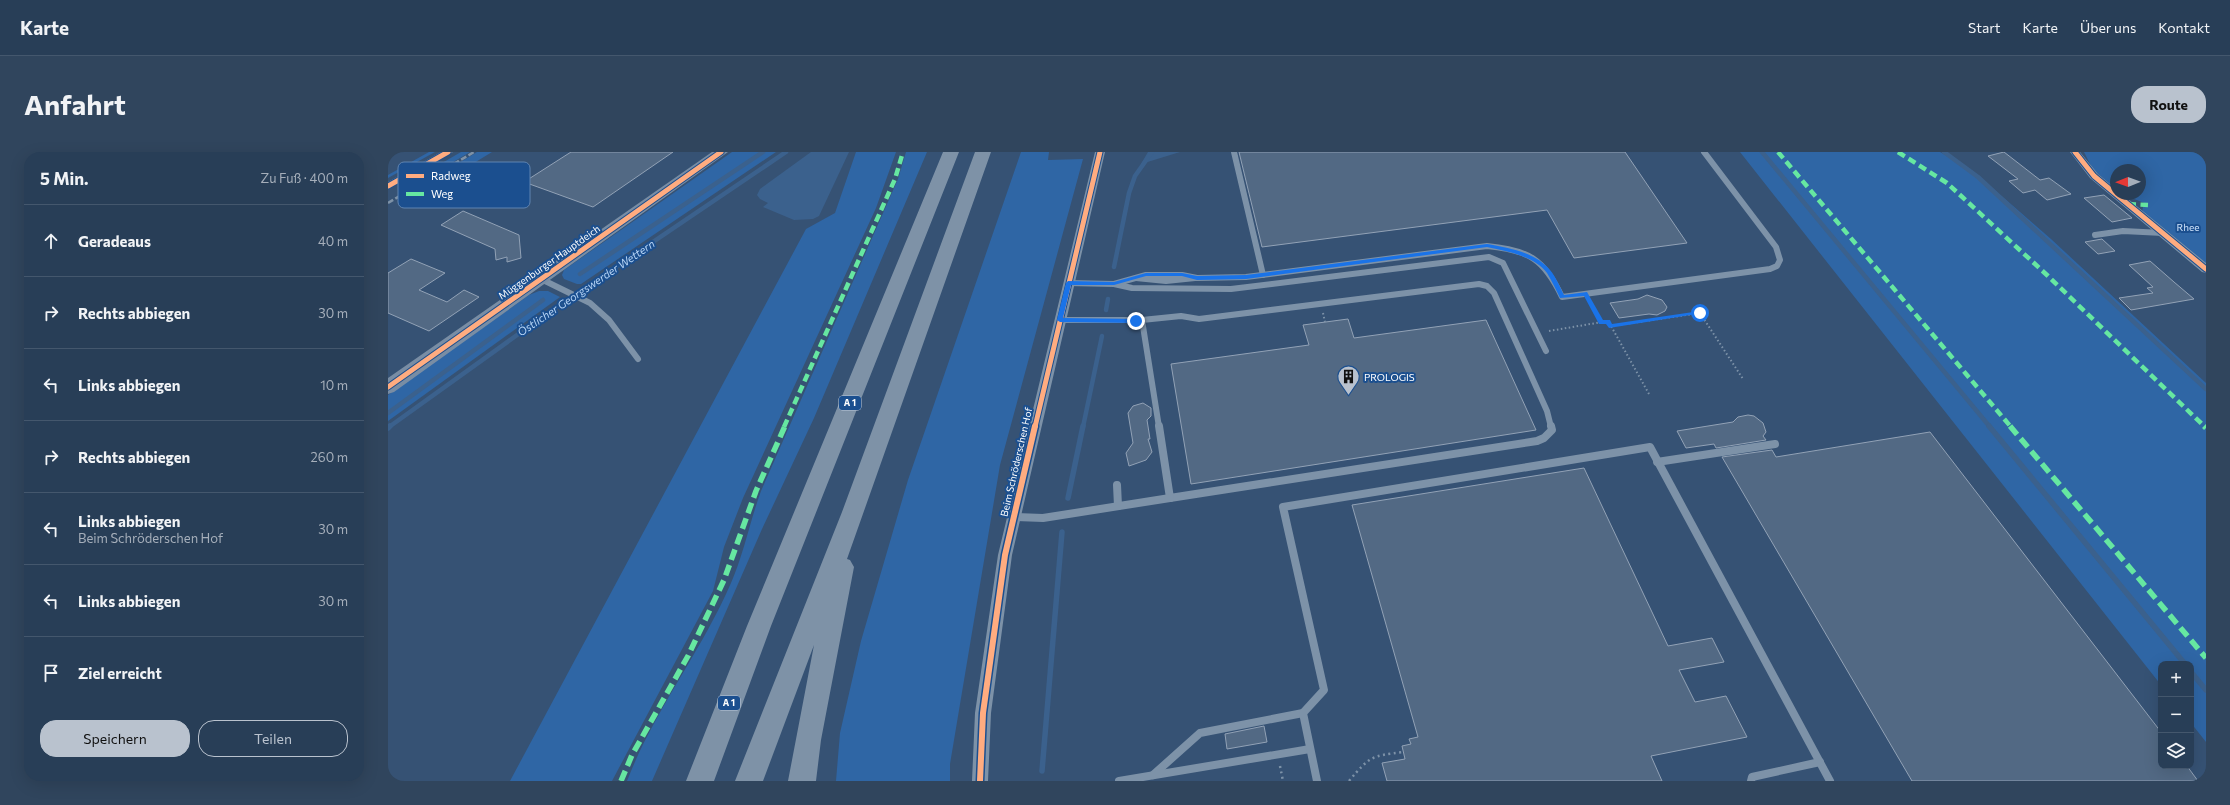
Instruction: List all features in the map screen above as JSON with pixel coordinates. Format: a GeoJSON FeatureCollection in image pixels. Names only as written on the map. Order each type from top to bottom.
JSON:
{"type":"FeatureCollection","features":[{"type":"Feature","properties":{"kind":"highway","name":"A 1"},"geometry":{"type":"LineString","coordinates":[[700,781],[759,626],[951,152]]}},
{"type":"Feature","properties":{"kind":"highway"},"geometry":{"type":"LineString","coordinates":[[749,781],[853,512],[983,152]]}},
{"type":"Feature","properties":{"kind":"highway"},"geometry":{"type":"LineString","coordinates":[[802,781],[808,740],[853,512]]}},
{"type":"Feature","properties":{"kind":"highway"},"geometry":{"type":"LineString","coordinates":[[686,781],[759,626]]}},
{"type":"Feature","properties":{"kind":"street"},"geometry":{"type":"LineString","coordinates":[[430,162],[448,152]]}},
{"type":"Feature","properties":{"kind":"street","name":"Müggenburger Hauptdeich"},"geometry":{"type":"LineString","coordinates":[[388,387],[721,152]]}},
{"type":"Feature","properties":{"kind":"street","name":"Beim Schröderschen Hof"},"geometry":{"type":"LineString","coordinates":[[980,781],[984,713],[992,638],[1005,556],[1100,152]]}},
{"type":"Feature","properties":{"kind":"street"},"geometry":{"type":"LineString","coordinates":[[2077,153],[2094,176],[2206,269]]}},
{"type":"Feature","properties":{"kind":"street"},"geometry":{"type":"LineString","coordinates":[[388,186],[398,180]]}},
{"type":"Feature","properties":{"kind":"lane"},"geometry":{"type":"LineString","coordinates":[[1234,152],[1263,275]]}},
{"type":"Feature","properties":{"kind":"lane"},"geometry":{"type":"LineString","coordinates":[[1114,284],[1134,278],[1146,281],[1181,281],[1197,278],[1234,278],[1487,246],[1505,249],[1535,260],[1548,272],[1562,297],[1770,269],[1778,264],[1780,257],[1776,247],[1704,152]]}},
{"type":"Feature","properties":{"kind":"lane"},"geometry":{"type":"LineString","coordinates":[[2095,236],[2123,231],[2163,233]]}},
{"type":"Feature","properties":{"kind":"lane"},"geometry":{"type":"LineString","coordinates":[[1068,283],[1114,284],[1132,288],[1231,289],[1489,257],[1503,263],[1546,351]]}},
{"type":"Feature","properties":{"kind":"lane"},"geometry":{"type":"LineString","coordinates":[[541,279],[580,298],[609,320],[638,358]]}},
{"type":"Feature","properties":{"kind":"lane"},"geometry":{"type":"LineString","coordinates":[[1014,517],[1043,518],[1537,441],[1544,438],[1552,430],[1551,423],[1494,293],[1487,286],[1479,284],[1199,319],[1181,316],[1142,320],[1060,320]]}},
{"type":"Feature","properties":{"kind":"lane"},"geometry":{"type":"LineString","coordinates":[[1142,320],[1170,498]]}},
{"type":"Feature","properties":{"kind":"lane"},"geometry":{"type":"LineString","coordinates":[[1657,462],[1775,444]]}},
{"type":"Feature","properties":{"kind":"lane"},"geometry":{"type":"LineString","coordinates":[[1152,775],[1200,733],[1303,713],[1324,690],[1283,507],[1650,447],[1830,781]]}},
{"type":"Feature","properties":{"kind":"lane"},"geometry":{"type":"LineString","coordinates":[[1117,485],[1118,506]]}},
{"type":"Feature","properties":{"kind":"lane"},"geometry":{"type":"LineString","coordinates":[[1303,713],[1317,781]]}},
{"type":"Feature","properties":{"kind":"lane"},"geometry":{"type":"LineString","coordinates":[[1119,781],[1310,749]]}},
{"type":"Feature","properties":{"kind":"lane"},"geometry":{"type":"LineString","coordinates":[[1751,781],[1752,777],[1820,762]]}},
{"type":"Feature","properties":{"kind":"path"},"geometry":{"type":"LineString","coordinates":[[1585,294],[1601,322]]}},
{"type":"Feature","properties":{"kind":"path"},"geometry":{"type":"LineString","coordinates":[[1611,326],[1700,313],[1743,379]]}},
{"type":"Feature","properties":{"kind":"path"},"geometry":{"type":"LineString","coordinates":[[1537,333],[1608,321],[1649,394]]}},
{"type":"Feature","properties":{"kind":"path"},"geometry":{"type":"LineString","coordinates":[[1349,781],[1366,761],[1376,754],[1403,752]]}},
{"type":"Feature","properties":{"kind":"green space"},"geometry":{"type":"Polygon","coordinates":[[[429,152],[435,152],[417,162],[411,162],[429,152]]]}},
{"type":"Feature","properties":{"kind":"green space"},"geometry":{"type":"Polygon","coordinates":[[[461,152],[470,152],[453,162],[444,162],[461,152]]]}},
{"type":"Feature","properties":{"kind":"green space"},"geometry":{"type":"Polygon","coordinates":[[[477,152],[492,152],[476,162],[460,162],[477,152]]]}},
{"type":"Feature","properties":{"kind":"green space"},"geometry":{"type":"Polygon","coordinates":[[[732,152],[776,152],[581,284],[564,279],[562,275],[564,270],[732,152]]]}},
{"type":"Feature","properties":{"kind":"green space"},"geometry":{"type":"Polygon","coordinates":[[[856,152],[896,152],[876,208],[743,498],[724,547],[713,591],[612,781],[510,781],[806,229],[835,213],[856,152]]]}},
{"type":"Feature","properties":{"kind":"green space"},"geometry":{"type":"Polygon","coordinates":[[[906,152],[927,152],[814,418],[762,529],[652,781],[627,781],[650,730],[706,633],[731,583],[740,560],[761,491],[898,179],[906,152]]]}},
{"type":"Feature","properties":{"kind":"green space"},"geometry":{"type":"Polygon","coordinates":[[[1021,152],[1049,152],[1048,160],[1083,159],[1000,465],[950,764],[950,781],[836,781],[840,733],[861,641],[908,480],[1021,152]]]}},
{"type":"Feature","properties":{"kind":"green space"},"geometry":{"type":"Polygon","coordinates":[[[1740,152],[1940,152],[1973,171],[2051,239],[2206,383],[2206,742],[2194,727],[2194,661],[2158,661],[2158,681],[1740,152]]]}},
{"type":"Feature","properties":{"kind":"green space","name":"Rhee"},"geometry":{"type":"Polygon","coordinates":[[[2084,152],[2206,152],[2206,266],[2142,212],[2143,207],[2147,204],[2137,200],[2146,200],[2146,164],[2110,164],[2110,185],[2092,168],[2084,152]]]}},
{"type":"Feature","properties":{"kind":"green space"},"geometry":{"type":"Polygon","coordinates":[[[398,169],[398,172],[388,178],[388,175],[398,169]]]}},
{"type":"Feature","properties":{"kind":"green space"},"geometry":{"type":"Polygon","coordinates":[[[539,291],[548,291],[560,297],[388,421],[388,395],[529,295],[539,291]]]}},
{"type":"Feature","properties":{"kind":"shaded area"},"geometry":{"type":"Polygon","coordinates":[[[811,152],[849,152],[819,216],[813,219],[794,220],[763,207],[768,203],[760,199],[757,195],[760,189],[811,152]]]}},
{"type":"Feature","properties":{"kind":"shaded area"},"geometry":{"type":"Polygon","coordinates":[[[1148,152],[1180,152],[1141,164],[1148,152]]]}},
{"type":"Feature","properties":{"kind":"building"},"geometry":{"type":"Polygon","coordinates":[[[571,152],[673,152],[593,207],[530,184],[530,178],[571,152]]]}},
{"type":"Feature","properties":{"kind":"building"},"geometry":{"type":"Polygon","coordinates":[[[1239,152],[1625,152],[1687,243],[1574,258],[1547,210],[1262,247],[1239,152]]]}},
{"type":"Feature","properties":{"kind":"building"},"geometry":{"type":"Polygon","coordinates":[[[2004,152],[2040,180],[2049,178],[2071,194],[2047,200],[2035,190],[2023,193],[2009,181],[2018,179],[1988,156],[2004,152]]]}},
{"type":"Feature","properties":{"kind":"building"},"geometry":{"type":"Polygon","coordinates":[[[2104,195],[2132,218],[2112,222],[2084,198],[2104,195]]]}},
{"type":"Feature","properties":{"kind":"building"},"geometry":{"type":"Polygon","coordinates":[[[463,211],[519,235],[521,258],[507,262],[507,257],[496,260],[495,249],[441,225],[463,211]]]}},
{"type":"Feature","properties":{"kind":"building"},"geometry":{"type":"Polygon","coordinates":[[[2102,239],[2115,251],[2098,254],[2085,242],[2102,239]]]}},
{"type":"Feature","properties":{"kind":"building"},"geometry":{"type":"Polygon","coordinates":[[[411,259],[445,273],[419,290],[447,302],[464,290],[479,297],[429,331],[388,313],[388,273],[411,259]]]}},
{"type":"Feature","properties":{"kind":"building"},"geometry":{"type":"Polygon","coordinates":[[[2150,261],[2194,299],[2131,310],[2119,298],[2153,293],[2147,288],[2153,287],[2129,265],[2150,261]]]}},
{"type":"Feature","properties":{"kind":"building"},"geometry":{"type":"Polygon","coordinates":[[[1647,295],[1662,300],[1667,307],[1665,311],[1657,315],[1649,314],[1619,318],[1610,303],[1638,299],[1647,295]]]}},
{"type":"Feature","properties":{"kind":"building","name":"PROLOGIS"},"geometry":{"type":"Polygon","coordinates":[[[1348,319],[1354,338],[1486,320],[1536,430],[1191,484],[1171,364],[1309,345],[1303,325],[1348,319]]]}},
{"type":"Feature","properties":{"kind":"building"},"geometry":{"type":"Polygon","coordinates":[[[1143,403],[1151,408],[1151,416],[1147,420],[1150,439],[1148,439],[1152,452],[1146,460],[1129,466],[1126,453],[1133,443],[1128,413],[1133,406],[1143,403]]]}},
{"type":"Feature","properties":{"kind":"building"},"geometry":{"type":"Polygon","coordinates":[[[1748,415],[1754,416],[1763,423],[1766,432],[1763,436],[1766,440],[1716,448],[1714,444],[1686,448],[1677,431],[1733,422],[1738,417],[1748,415]]]}},
{"type":"Feature","properties":{"kind":"building"},"geometry":{"type":"Polygon","coordinates":[[[1930,432],[2158,728],[2158,769],[2189,769],[2198,781],[1912,781],[1722,457],[1772,450],[1776,457],[1930,432]]]}},
{"type":"Feature","properties":{"kind":"building"},"geometry":{"type":"Polygon","coordinates":[[[1584,468],[1668,646],[1712,638],[1724,662],[1679,670],[1695,702],[1726,696],[1747,737],[1651,756],[1662,781],[1387,781],[1382,763],[1405,759],[1402,746],[1411,744],[1409,739],[1418,737],[1352,505],[1584,468]]]}},
{"type":"Feature","properties":{"kind":"building"},"geometry":{"type":"Polygon","coordinates":[[[1264,726],[1267,742],[1227,749],[1225,734],[1264,726]]]}},
{"type":"Feature","properties":{"kind":"waterway"},"geometry":{"type":"LineString","coordinates":[[580,274],[763,152]]}},
{"type":"Feature","properties":{"kind":"waterway","name":"Östlicher Georgswerder Wettern"},"geometry":{"type":"LineString","coordinates":[[389,427],[545,315],[786,152]]}},
{"type":"Feature","properties":{"kind":"waterway"},"geometry":{"type":"LineString","coordinates":[[1114,267],[1129,193],[1135,176],[1152,152]]}},
{"type":"Feature","properties":{"kind":"waterway"},"geometry":{"type":"LineString","coordinates":[[1762,152],[1990,427]]}},
{"type":"Feature","properties":{"kind":"waterway"},"geometry":{"type":"LineString","coordinates":[[1944,152],[1978,177],[2206,389]]}},
{"type":"Feature","properties":{"kind":"waterway"},"geometry":{"type":"LineString","coordinates":[[1106,310],[1108,299]]}},
{"type":"Feature","properties":{"kind":"waterway"},"geometry":{"type":"LineString","coordinates":[[388,413],[543,300]]}},
{"type":"Feature","properties":{"kind":"waterway"},"geometry":{"type":"LineString","coordinates":[[1083,427],[1102,336]]}},
{"type":"Feature","properties":{"kind":"waterway"},"geometry":{"type":"LineString","coordinates":[[1068,498],[1083,426]]}},
{"type":"Feature","properties":{"kind":"waterway"},"geometry":{"type":"LineString","coordinates":[[1989,426],[2183,661]]}},
{"type":"Feature","properties":{"kind":"waterway"},"geometry":{"type":"LineString","coordinates":[[1042,771],[1062,532]]}},
{"type":"Feature","properties":{"kind":"waterway"},"geometry":{"type":"LineString","coordinates":[[2194,676],[2206,690]]}},
{"type":"Feature","properties":{"kind":"railway"},"geometry":{"type":"LineString","coordinates":[[457,162],[474,152]]}},
{"type":"Feature","properties":{"kind":"railway"},"geometry":{"type":"LineString","coordinates":[[388,203],[398,197]]}},
{"type":"Feature","properties":{"kind":"marked path"},"geometry":{"type":"LineString","coordinates":[[621,781],[632,755],[688,656],[724,580],[738,545],[756,491],[895,179],[903,152]]}},
{"type":"Feature","properties":{"kind":"marked path"},"geometry":{"type":"LineString","coordinates":[[1778,152],[2206,658]]}},
{"type":"Feature","properties":{"kind":"marked path"},"geometry":{"type":"LineString","coordinates":[[1898,152],[1947,183],[2048,276],[2206,428]]}},
{"type":"Feature","properties":{"kind":"marked path"},"geometry":{"type":"LineString","coordinates":[[2128,204],[2148,205]]}},
{"type":"Feature","properties":{"kind":"cycle path"},"geometry":{"type":"LineString","coordinates":[[430,162],[448,152]]}},
{"type":"Feature","properties":{"kind":"cycle path"},"geometry":{"type":"LineString","coordinates":[[388,387],[721,152]]}},
{"type":"Feature","properties":{"kind":"cycle path"},"geometry":{"type":"LineString","coordinates":[[980,781],[983,713],[1005,555],[1100,152]]}},
{"type":"Feature","properties":{"kind":"cycle path"},"geometry":{"type":"LineString","coordinates":[[2075,152],[2094,176],[2206,269]]}},
{"type":"Feature","properties":{"kind":"cycle path"},"geometry":{"type":"LineString","coordinates":[[388,186],[398,180]]}},
{"type":"Feature","properties":{"kind":"place","name":"PROLOGIS"},"geometry":{"type":"Point","coordinates":[1349,396]}},
{"type":"Feature","properties":{"kind":"route"},"geometry":{"type":"LineString","coordinates":[[1136,321],[1060,320],[1068,283],[1114,284],[1146,274],[1182,275],[1197,278],[1246,277],[1494,246],[1521,254],[1544,266],[1562,297],[1585,294],[1601,322],[1608,321],[1611,326],[1700,313]]}}]}
